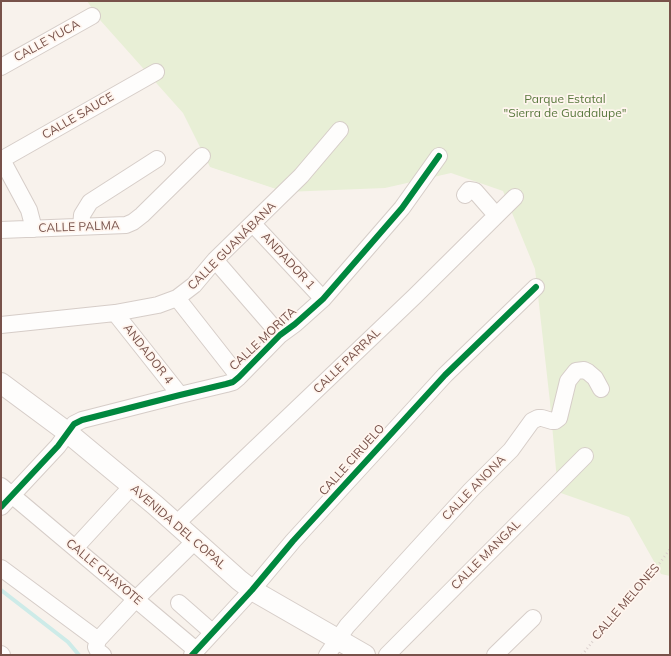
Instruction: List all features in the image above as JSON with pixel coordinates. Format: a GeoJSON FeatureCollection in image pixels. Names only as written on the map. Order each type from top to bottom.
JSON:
{"type":"FeatureCollection","features":[{"type":"Feature","properties":{"kind":"street","name":"CALLE YUCA"},"geometry":{"type":"LineString","coordinates":[[1,67],[92,16]]}},
{"type":"Feature","properties":{"kind":"street","name":"CALLE SAUCE"},"geometry":{"type":"LineString","coordinates":[[1,159],[156,72]]}},
{"type":"Feature","properties":{"kind":"street","name":"CALLE GUANÁBANA"},"geometry":{"type":"LineString","coordinates":[[1,325],[115,313],[158,304],[177,298],[194,285],[215,260],[254,224],[301,176],[340,130]]}},
{"type":"Feature","properties":{"kind":"street","name":"CALLE PALMA"},"geometry":{"type":"LineString","coordinates":[[1,230],[126,225],[133,222],[202,156]]}},
{"type":"Feature","properties":{"kind":"street","name":"CALLE MORITA"},"geometry":{"type":"LineString","coordinates":[[1,507],[6,491],[58,446],[74,424],[82,420],[226,384],[239,377],[280,335],[295,324],[322,299],[402,208],[439,156]]}},
{"type":"Feature","properties":{"kind":"street"},"geometry":{"type":"LineString","coordinates":[[1,159],[29,210],[34,228]]}},
{"type":"Feature","properties":{"kind":"street"},"geometry":{"type":"LineString","coordinates":[[81,227],[82,215],[90,202],[156,159]]}},
{"type":"Feature","properties":{"kind":"street"},"geometry":{"type":"LineString","coordinates":[[464,195],[469,190],[475,191],[496,215]]}},
{"type":"Feature","properties":{"kind":"street","name":"CALLE PARRAL"},"geometry":{"type":"LineString","coordinates":[[176,524],[410,301],[515,197]]}},
{"type":"Feature","properties":{"kind":"street","name":"ANDADOR 1"},"geometry":{"type":"LineString","coordinates":[[254,224],[322,299]]}},
{"type":"Feature","properties":{"kind":"street"},"geometry":{"type":"LineString","coordinates":[[215,260],[280,335]]}},
{"type":"Feature","properties":{"kind":"street","name":"CALLE CIRUELO"},"geometry":{"type":"LineString","coordinates":[[194,653],[252,590],[293,541],[445,375],[536,287]]}},
{"type":"Feature","properties":{"kind":"street"},"geometry":{"type":"LineString","coordinates":[[177,298],[239,377]]}},
{"type":"Feature","properties":{"kind":"street","name":"ANDADOR 4"},"geometry":{"type":"LineString","coordinates":[[115,313],[180,395]]}},
{"type":"Feature","properties":{"kind":"street","name":"CALLE ANONA"},"geometry":{"type":"LineString","coordinates":[[332,648],[347,626],[471,490],[511,450],[532,422],[538,418],[542,418],[555,422],[559,418],[568,381],[576,371],[584,370],[588,372],[595,378],[601,389]]}},
{"type":"Feature","properties":{"kind":"street","name":"AVENIDA DEL COPAL"},"geometry":{"type":"LineString","coordinates":[[1,383],[67,432],[252,590],[332,648],[365,655]]}},
{"type":"Feature","properties":{"kind":"street","name":"CALLE MANGAL"},"geometry":{"type":"LineString","coordinates":[[387,655],[585,456]]}},
{"type":"Feature","properties":{"kind":"street"},"geometry":{"type":"LineString","coordinates":[[75,548],[132,486]]}},
{"type":"Feature","properties":{"kind":"street","name":"CALLE CHAYOTE"},"geometry":{"type":"LineString","coordinates":[[6,491],[136,598],[194,653]]}},
{"type":"Feature","properties":{"kind":"street"},"geometry":{"type":"LineString","coordinates":[[1,568],[100,648],[136,598],[195,541]]}},
{"type":"Feature","properties":{"kind":"street"},"geometry":{"type":"LineString","coordinates":[[179,603],[212,632]]}},
{"type":"Feature","properties":{"kind":"street"},"geometry":{"type":"LineString","coordinates":[[495,655],[533,618]]}},
{"type":"Feature","properties":{"kind":"green space","name":"Parque Estatal \"Sierra de Guadalupe\""},"geometry":{"type":"Polygon","coordinates":[[[87,1],[670,1],[670,576],[661,574],[629,517],[558,492],[550,402],[535,269],[503,191],[451,173],[385,188],[285,192],[210,167],[183,113],[100,20],[87,1]]]}},
{"type":"Feature","properties":{"kind":"waterway"},"geometry":{"type":"LineString","coordinates":[[1,590],[68,642],[79,655]]}},
{"type":"Feature","properties":{"kind":"cycle path"},"geometry":{"type":"LineString","coordinates":[[1,507],[58,446],[74,424],[82,420],[233,382],[280,335],[323,299],[402,208],[439,156]]}},
{"type":"Feature","properties":{"kind":"cycle path"},"geometry":{"type":"LineString","coordinates":[[192,655],[252,590],[293,541],[445,375],[536,287]]}}]}
